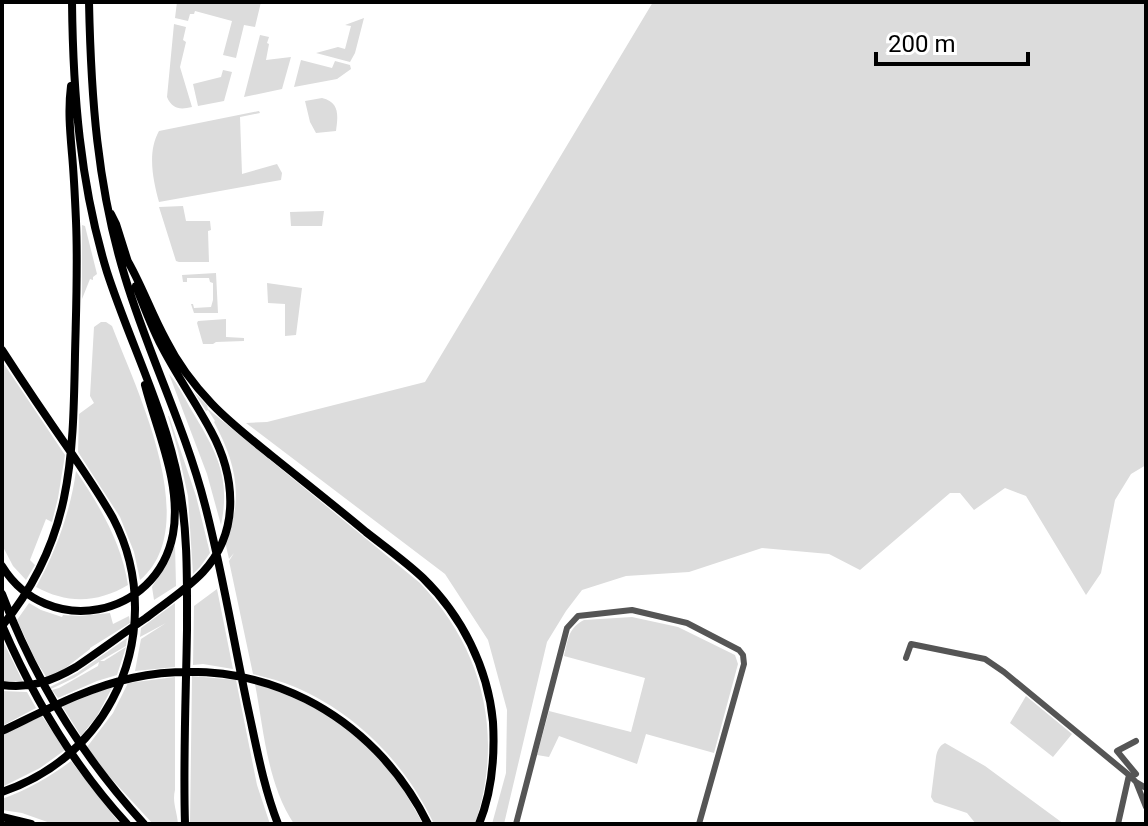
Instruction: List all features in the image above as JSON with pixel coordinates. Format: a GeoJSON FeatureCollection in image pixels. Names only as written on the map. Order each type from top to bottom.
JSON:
{"type":"FeatureCollection","features":[{"type":"Feature","properties":{"kind":"highway"},"geometry":{"type":"LineString","coordinates":[[72,2],[77,123],[92,212],[111,282],[156,400],[172,452],[182,500],[186,544],[185,824]]}},
{"type":"Feature","properties":{"kind":"highway"},"geometry":{"type":"LineString","coordinates":[[89,2],[94,122],[105,203],[125,278],[190,452],[210,525],[263,778],[278,824]]}},
{"type":"Feature","properties":{"kind":"highway"},"geometry":{"type":"LineString","coordinates":[[74,74],[69,104],[77,244],[70,468],[57,530],[39,573],[2,626],[46,712],[79,763],[127,824]]}},
{"type":"Feature","properties":{"kind":"highway"},"geometry":{"type":"LineString","coordinates":[[2,685],[26,686],[48,681],[96,653],[194,581],[218,551],[227,527],[231,494],[224,457],[211,429],[161,346],[116,224],[105,203]]}},
{"type":"Feature","properties":{"kind":"highway"},"geometry":{"type":"LineString","coordinates":[[126,258],[139,279],[167,343],[183,369],[219,411],[408,565],[448,607],[469,640],[482,670],[490,704],[494,746],[489,792],[479,824]]}},
{"type":"Feature","properties":{"kind":"highway"},"geometry":{"type":"LineString","coordinates":[[2,350],[108,509],[124,543],[135,601],[132,642],[121,681],[106,711],[78,746],[53,767],[2,792]]}},
{"type":"Feature","properties":{"kind":"highway"},"geometry":{"type":"LineString","coordinates":[[2,566],[18,586],[34,599],[74,612],[117,604],[141,589],[162,565],[172,539],[174,507],[169,471],[142,368]]}},
{"type":"Feature","properties":{"kind":"highway"},"geometry":{"type":"LineString","coordinates":[[2,594],[41,680],[58,708],[98,770],[144,824]]}},
{"type":"Feature","properties":{"kind":"highway"},"geometry":{"type":"LineString","coordinates":[[2,731],[77,696],[132,678],[196,672],[255,680],[301,696],[355,729],[402,779],[428,824]]}},
{"type":"Feature","properties":{"kind":"highway"},"geometry":{"type":"LineString","coordinates":[[2,817],[29,824]]}},
{"type":"Feature","properties":{"kind":"street"},"geometry":{"type":"LineString","coordinates":[[516,824],[567,628],[578,616],[632,610],[687,623],[743,655],[744,664],[699,824]]}},
{"type":"Feature","properties":{"kind":"street"},"geometry":{"type":"LineString","coordinates":[[906,658],[911,644],[985,659],[1146,788]]}},
{"type":"Feature","properties":{"kind":"street"},"geometry":{"type":"LineString","coordinates":[[1136,741],[1117,751],[1146,807]]}},
{"type":"Feature","properties":{"kind":"street"},"geometry":{"type":"LineString","coordinates":[[1118,824],[1133,777]]}},
{"type":"Feature","properties":{"kind":"shaded area"},"geometry":{"type":"Polygon","coordinates":[[[177,2],[261,2],[255,27],[244,25],[236,58],[223,55],[232,21],[195,11],[188,21],[175,18],[177,2]]]}},
{"type":"Feature","properties":{"kind":"shaded area"},"geometry":{"type":"Polygon","coordinates":[[[653,2],[1146,2],[1146,465],[1131,474],[1115,500],[1101,573],[1086,595],[1026,496],[1005,488],[974,510],[960,493],[950,493],[860,570],[829,554],[762,548],[689,572],[626,576],[582,590],[547,642],[504,824],[492,824],[506,773],[507,710],[488,640],[445,574],[246,423],[267,422],[425,382],[653,2]]]}},
{"type":"Feature","properties":{"kind":"shaded area"},"geometry":{"type":"Polygon","coordinates":[[[364,18],[350,62],[316,53],[338,47],[345,49],[351,26],[345,25],[364,18]]]}},
{"type":"Feature","properties":{"kind":"shaded area"},"geometry":{"type":"Polygon","coordinates":[[[174,24],[186,27],[180,67],[192,107],[188,108],[174,106],[167,97],[174,24]]]}},
{"type":"Feature","properties":{"kind":"shaded area"},"geometry":{"type":"Polygon","coordinates":[[[260,35],[269,37],[266,60],[291,57],[282,89],[244,97],[260,35]]]}},
{"type":"Feature","properties":{"kind":"shaded area"},"geometry":{"type":"Polygon","coordinates":[[[301,60],[332,68],[335,61],[350,65],[351,69],[337,79],[294,87],[301,60]]]}},
{"type":"Feature","properties":{"kind":"shaded area"},"geometry":{"type":"Polygon","coordinates":[[[223,70],[232,72],[224,101],[198,106],[193,84],[221,77],[223,70]]]}},
{"type":"Feature","properties":{"kind":"shaded area"},"geometry":{"type":"Polygon","coordinates":[[[322,98],[335,106],[336,131],[316,133],[310,122],[305,101],[322,98]]]}},
{"type":"Feature","properties":{"kind":"shaded area"},"geometry":{"type":"Polygon","coordinates":[[[259,111],[240,117],[242,174],[277,164],[282,173],[281,180],[159,202],[152,157],[159,131],[259,111]]]}},
{"type":"Feature","properties":{"kind":"shaded area"},"geometry":{"type":"Polygon","coordinates":[[[183,206],[186,221],[210,221],[209,262],[176,261],[159,207],[183,206]]]}},
{"type":"Feature","properties":{"kind":"shaded area"},"geometry":{"type":"Polygon","coordinates":[[[324,211],[322,226],[291,226],[290,212],[324,211]]]}},
{"type":"Feature","properties":{"kind":"shaded area"},"geometry":{"type":"Polygon","coordinates":[[[82,225],[85,226],[97,274],[93,280],[90,279],[82,299],[82,225]]]}},
{"type":"Feature","properties":{"kind":"shaded area"},"geometry":{"type":"Polygon","coordinates":[[[216,273],[218,313],[194,313],[191,304],[194,308],[211,307],[213,283],[209,278],[187,278],[187,282],[183,282],[182,275],[216,273]]]}},
{"type":"Feature","properties":{"kind":"shaded area"},"geometry":{"type":"Polygon","coordinates":[[[267,283],[302,288],[296,335],[285,336],[285,304],[268,303],[267,283]]]}},
{"type":"Feature","properties":{"kind":"shaded area"},"geometry":{"type":"Polygon","coordinates":[[[226,319],[226,337],[244,338],[244,341],[203,344],[198,321],[226,319]]]}},
{"type":"Feature","properties":{"kind":"shaded area"},"geometry":{"type":"Polygon","coordinates":[[[101,322],[112,326],[136,385],[159,456],[166,493],[166,526],[158,556],[140,580],[134,552],[120,517],[78,452],[79,414],[94,403],[90,396],[94,327],[101,322]]]}},
{"type":"Feature","properties":{"kind":"shaded area"},"geometry":{"type":"Polygon","coordinates":[[[2,361],[65,455],[52,522],[46,519],[30,560],[35,565],[26,580],[13,566],[2,545],[2,361]]]}},
{"type":"Feature","properties":{"kind":"shaded area"},"geometry":{"type":"Polygon","coordinates":[[[169,374],[208,439],[219,465],[224,493],[221,525],[207,474],[169,374]]]}},
{"type":"Feature","properties":{"kind":"shaded area"},"geometry":{"type":"Polygon","coordinates":[[[194,392],[208,409],[420,583],[442,609],[473,665],[487,727],[488,759],[475,824],[434,824],[394,761],[358,726],[317,698],[290,685],[253,674],[229,561],[234,553],[229,559],[226,545],[235,509],[234,475],[215,421],[194,392]]]}},
{"type":"Feature","properties":{"kind":"shaded area"},"geometry":{"type":"Polygon","coordinates":[[[168,416],[196,496],[210,553],[193,574],[188,496],[168,416]]]}},
{"type":"Feature","properties":{"kind":"shaded area"},"geometry":{"type":"Polygon","coordinates":[[[76,471],[109,526],[121,555],[128,585],[94,598],[71,599],[36,587],[62,530],[76,471]]]}},
{"type":"Feature","properties":{"kind":"shaded area"},"geometry":{"type":"Polygon","coordinates":[[[175,545],[176,586],[154,600],[152,587],[175,545]]]}},
{"type":"Feature","properties":{"kind":"shaded area"},"geometry":{"type":"Polygon","coordinates":[[[217,589],[233,669],[193,665],[194,606],[217,589]]]}},
{"type":"Feature","properties":{"kind":"shaded area"},"geometry":{"type":"Polygon","coordinates":[[[29,603],[62,617],[110,613],[113,624],[129,616],[130,623],[90,648],[59,673],[47,678],[17,620],[29,603]]]}},
{"type":"Feature","properties":{"kind":"shaded area"},"geometry":{"type":"Polygon","coordinates":[[[175,603],[175,667],[135,671],[141,639],[166,623],[140,637],[141,628],[175,603]]]}},
{"type":"Feature","properties":{"kind":"shaded area"},"geometry":{"type":"Polygon","coordinates":[[[632,617],[678,627],[735,655],[738,664],[714,753],[646,734],[637,764],[559,736],[549,757],[537,755],[549,711],[631,732],[645,678],[564,656],[572,631],[584,620],[632,617]]]}},
{"type":"Feature","properties":{"kind":"shaded area"},"geometry":{"type":"Polygon","coordinates":[[[127,638],[126,646],[100,661],[126,647],[117,675],[58,698],[52,690],[98,666],[99,662],[51,689],[50,687],[77,673],[127,638]]]}},
{"type":"Feature","properties":{"kind":"shaded area"},"geometry":{"type":"Polygon","coordinates":[[[2,639],[23,682],[2,681],[2,639]]]}},
{"type":"Feature","properties":{"kind":"shaded area"},"geometry":{"type":"Polygon","coordinates":[[[192,676],[236,680],[257,785],[270,824],[190,824],[192,676]]]}},
{"type":"Feature","properties":{"kind":"shaded area"},"geometry":{"type":"Polygon","coordinates":[[[175,677],[174,799],[178,824],[153,824],[87,747],[113,713],[128,683],[175,677]]]}},
{"type":"Feature","properties":{"kind":"shaded area"},"geometry":{"type":"Polygon","coordinates":[[[255,684],[316,709],[370,747],[401,786],[423,824],[294,824],[272,774],[255,684]]]}},
{"type":"Feature","properties":{"kind":"shaded area"},"geometry":{"type":"Polygon","coordinates":[[[113,686],[97,716],[81,736],[62,706],[113,686]]]}},
{"type":"Feature","properties":{"kind":"shaded area"},"geometry":{"type":"Polygon","coordinates":[[[2,691],[27,692],[36,708],[2,726],[2,691]]]}},
{"type":"Feature","properties":{"kind":"shaded area"},"geometry":{"type":"Polygon","coordinates":[[[1026,696],[1072,734],[1053,757],[1010,723],[1026,696]]]}},
{"type":"Feature","properties":{"kind":"shaded area"},"geometry":{"type":"Polygon","coordinates":[[[42,716],[65,750],[40,768],[2,787],[2,735],[42,716]]]}},
{"type":"Feature","properties":{"kind":"shaded area"},"geometry":{"type":"Polygon","coordinates":[[[945,743],[985,766],[1064,824],[976,824],[967,813],[934,802],[931,797],[936,757],[945,743]]]}},
{"type":"Feature","properties":{"kind":"shaded area"},"geometry":{"type":"Polygon","coordinates":[[[71,761],[120,824],[53,824],[22,813],[2,810],[2,799],[38,783],[71,761]]]}}]}
